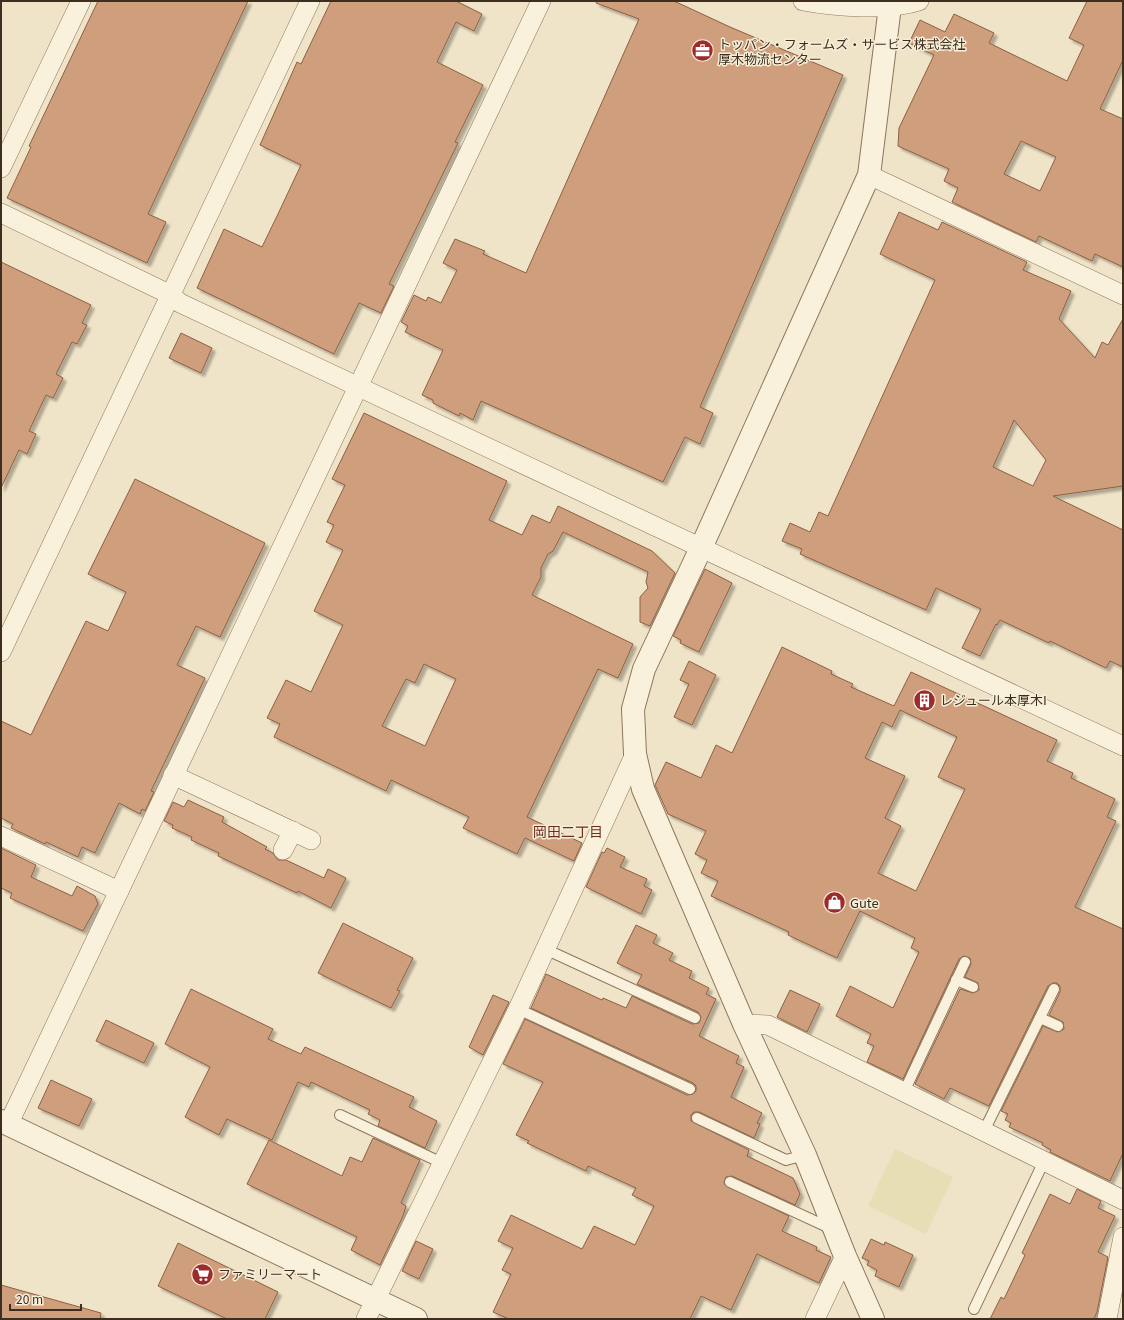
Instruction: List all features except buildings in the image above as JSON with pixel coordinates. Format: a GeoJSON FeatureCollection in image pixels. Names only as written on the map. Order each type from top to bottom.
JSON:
{"type":"FeatureCollection","features":[{"type":"Feature","properties":{"kind":"street"},"geometry":{"type":"LineString","coordinates":[[1,168],[81,1]]}},
{"type":"Feature","properties":{"kind":"street"},"geometry":{"type":"LineString","coordinates":[[1,652],[310,1]]}},
{"type":"Feature","properties":{"kind":"street"},"geometry":{"type":"LineString","coordinates":[[416,1319],[4,1123],[118,891],[356,387],[541,1]]}},
{"type":"Feature","properties":{"kind":"street"},"geometry":{"type":"LineString","coordinates":[[803,1],[827,6],[890,6],[919,1]]}},
{"type":"Feature","properties":{"kind":"street"},"geometry":{"type":"LineString","coordinates":[[873,1319],[845,1256],[805,1155],[744,1024],[643,789],[635,754],[633,709],[644,669],[701,548],[869,175],[890,6]]}},
{"type":"Feature","properties":{"kind":"street"},"geometry":{"type":"LineString","coordinates":[[869,175],[1123,295]]}},
{"type":"Feature","properties":{"kind":"street"},"geometry":{"type":"LineString","coordinates":[[1,213],[171,295],[180,303],[356,387],[1123,746]]}},
{"type":"Feature","properties":{"kind":"street"},"geometry":{"type":"LineString","coordinates":[[366,1319],[518,1009],[635,754]]}},
{"type":"Feature","properties":{"kind":"street"},"geometry":{"type":"LineString","coordinates":[[173,775],[311,840]]}},
{"type":"Feature","properties":{"kind":"street"},"geometry":{"type":"LineString","coordinates":[[283,850],[293,831]]}},
{"type":"Feature","properties":{"kind":"street"},"geometry":{"type":"LineString","coordinates":[[1,836],[118,891]]}},
{"type":"Feature","properties":{"kind":"street"},"geometry":{"type":"LineString","coordinates":[[744,1024],[768,1025],[1123,1200]]}},
{"type":"Feature","properties":{"kind":"street"},"geometry":{"type":"LineString","coordinates":[[1107,1319],[1123,1237]]}},
{"type":"Feature","properties":{"kind":"street"},"geometry":{"type":"LineString","coordinates":[[815,1319],[845,1256]]}},
{"type":"Feature","properties":{"kind":"lane"},"geometry":{"type":"LineString","coordinates":[[545,949],[695,1018]]}},
{"type":"Feature","properties":{"kind":"lane"},"geometry":{"type":"LineString","coordinates":[[904,1092],[965,962]]}},
{"type":"Feature","properties":{"kind":"lane"},"geometry":{"type":"LineString","coordinates":[[956,980],[973,987]]}},
{"type":"Feature","properties":{"kind":"lane"},"geometry":{"type":"LineString","coordinates":[[984,1131],[1054,988]]}},
{"type":"Feature","properties":{"kind":"lane"},"geometry":{"type":"LineString","coordinates":[[518,1009],[690,1089]]}},
{"type":"Feature","properties":{"kind":"lane"},"geometry":{"type":"LineString","coordinates":[[1040,1018],[1058,1026]]}},
{"type":"Feature","properties":{"kind":"lane"},"geometry":{"type":"LineString","coordinates":[[340,1115],[442,1163]]}},
{"type":"Feature","properties":{"kind":"lane"},"geometry":{"type":"LineString","coordinates":[[697,1118],[786,1160],[805,1155]]}},
{"type":"Feature","properties":{"kind":"lane"},"geometry":{"type":"LineString","coordinates":[[974,1309],[1044,1161]]}},
{"type":"Feature","properties":{"kind":"lane"},"geometry":{"type":"LineString","coordinates":[[730,1182],[835,1231]]}},
{"type":"Feature","properties":{"kind":"shaded area"},"geometry":{"type":"Polygon","coordinates":[[[895,1149],[953,1177],[926,1234],[868,1206],[895,1149]]]}},
{"type":"Feature","properties":{"kind":"place","name":"トッパン・フォームズ・サービス株式会社 厚木物流センター"},"geometry":{"type":"Point","coordinates":[702,51]}},
{"type":"Feature","properties":{"kind":"place","name":"レジュール本厚木I"},"geometry":{"type":"Point","coordinates":[924,700]}},
{"type":"Feature","properties":{"kind":"place","name":"Gute"},"geometry":{"type":"Point","coordinates":[834,903]}},
{"type":"Feature","properties":{"kind":"place","name":"ファミリーマート"},"geometry":{"type":"Point","coordinates":[202,1274]}},
{"type":"Feature","properties":{"kind":"district","name":"岡田二丁目"},"geometry":{"type":"Point","coordinates":[568,832]}}]}
